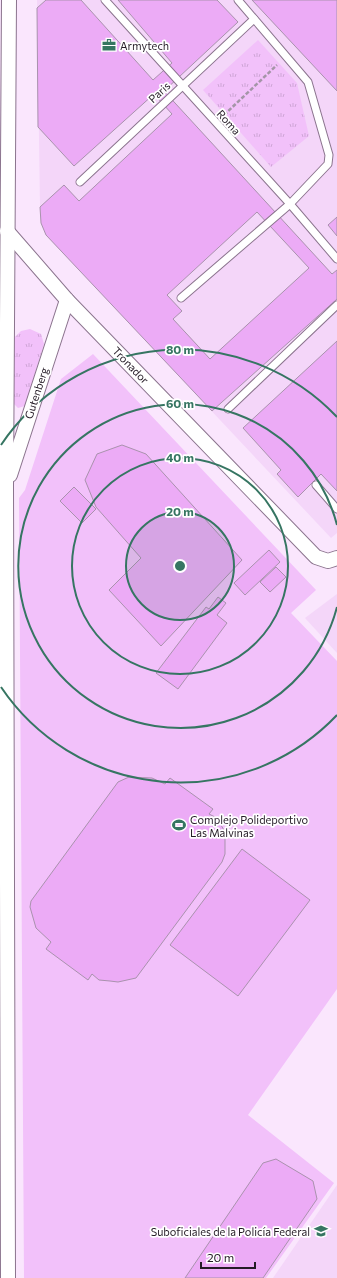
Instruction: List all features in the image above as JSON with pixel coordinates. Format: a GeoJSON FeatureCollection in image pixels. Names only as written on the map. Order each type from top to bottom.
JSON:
{"type":"FeatureCollection","features":[{"type":"Feature","properties":{"kind":"street","name":"Gutenberg"},"geometry":{"type":"LineString","coordinates":[[8,1278],[6,486],[9,0]]}},
{"type":"Feature","properties":{"kind":"street","name":"Tronador"},"geometry":{"type":"LineString","coordinates":[[7,230],[67,300],[316,557],[333,559]]}},
{"type":"Feature","properties":{"kind":"street","name":"Gutenberg"},"geometry":{"type":"LineString","coordinates":[[6,486],[67,300]]}},
{"type":"Feature","properties":{"kind":"lane","name":"Roma"},"geometry":{"type":"LineString","coordinates":[[105,0],[290,204],[337,259]]}},
{"type":"Feature","properties":{"kind":"lane"},"geometry":{"type":"LineString","coordinates":[[181,298],[290,204],[321,174],[328,164],[329,155],[308,82],[238,0]]}},
{"type":"Feature","properties":{"kind":"lane","name":"Paris"},"geometry":{"type":"LineString","coordinates":[[80,182],[254,19]]}},
{"type":"Feature","properties":{"kind":"lane"},"geometry":{"type":"LineString","coordinates":[[228,409],[337,305]]}},
{"type":"Feature","properties":{"kind":"lane"},"geometry":{"type":"LineString","coordinates":[[316,485],[337,509]]}},
{"type":"Feature","properties":{"kind":"path"},"geometry":{"type":"LineString","coordinates":[[216,124],[286,56]]}},
{"type":"Feature","properties":{"kind":"shaded area"},"geometry":{"type":"Polygon","coordinates":[[[37,0],[337,0],[337,533],[331,538],[46,235],[41,223],[40,207],[37,0]]]}},
{"type":"Feature","properties":{"kind":"shaded area"},"geometry":{"type":"Polygon","coordinates":[[[337,594],[337,653],[305,618],[337,594]]]}},
{"type":"Feature","properties":{"kind":"shaded area","name":"Suboficiales de la Policía Federal"},"geometry":{"type":"Polygon","coordinates":[[[337,1185],[337,1278],[273,1278],[337,1185]]]}},
{"type":"Feature","properties":{"kind":"green space"},"geometry":{"type":"Polygon","coordinates":[[[258,40],[297,83],[309,136],[271,167],[203,90],[258,40]]]}},
{"type":"Feature","properties":{"kind":"green space"},"geometry":{"type":"Polygon","coordinates":[[[30,329],[41,334],[44,344],[25,406],[18,408],[13,403],[14,338],[21,331],[30,329]]]}},
{"type":"Feature","properties":{"kind":"green space","name":"Complejo Polideportivo Las Malvinas"},"geometry":{"type":"Polygon","coordinates":[[[93,354],[316,590],[291,613],[337,661],[337,989],[248,1115],[334,1183],[266,1278],[24,1278],[19,498],[25,490],[61,379],[93,354]]]}},
{"type":"Feature","properties":{"kind":"building"},"geometry":{"type":"Polygon","coordinates":[[[46,0],[81,0],[153,80],[172,63],[118,0],[217,0],[238,22],[164,91],[332,274],[337,270],[337,299],[212,411],[46,235],[41,223],[40,207],[64,185],[79,201],[172,114],[154,94],[74,166],[38,127],[37,8],[46,0]],[[257,212],[167,295],[182,311],[173,319],[210,359],[309,268],[257,212]]]}},
{"type":"Feature","properties":{"kind":"building"},"geometry":{"type":"Polygon","coordinates":[[[252,0],[337,0],[337,91],[252,0]]]}},
{"type":"Feature","properties":{"kind":"building"},"geometry":{"type":"Polygon","coordinates":[[[337,217],[337,236],[328,225],[337,217]]]}},
{"type":"Feature","properties":{"kind":"building"},"geometry":{"type":"Polygon","coordinates":[[[337,341],[337,491],[321,474],[298,497],[277,474],[281,470],[243,428],[337,341]]]}},
{"type":"Feature","properties":{"kind":"building"},"geometry":{"type":"Polygon","coordinates":[[[122,445],[146,454],[242,560],[161,646],[109,590],[141,558],[96,507],[85,480],[97,454],[122,445]]]}},
{"type":"Feature","properties":{"kind":"building"},"geometry":{"type":"Polygon","coordinates":[[[74,487],[96,509],[82,523],[60,501],[74,487]]]}},
{"type":"Feature","properties":{"kind":"building"},"geometry":{"type":"Polygon","coordinates":[[[269,550],[280,562],[245,595],[234,583],[269,550]]]}},
{"type":"Feature","properties":{"kind":"building"},"geometry":{"type":"Polygon","coordinates":[[[276,567],[286,577],[270,592],[260,582],[276,567]]]}},
{"type":"Feature","properties":{"kind":"building"},"geometry":{"type":"Polygon","coordinates":[[[218,597],[226,603],[217,615],[227,623],[178,689],[156,673],[206,607],[209,609],[218,597]]]}},
{"type":"Feature","properties":{"kind":"building"},"geometry":{"type":"Polygon","coordinates":[[[129,777],[152,778],[165,784],[170,778],[213,809],[209,814],[217,818],[225,832],[225,854],[222,862],[136,978],[118,982],[99,980],[92,974],[88,980],[46,949],[51,942],[36,928],[30,907],[31,901],[118,782],[129,777]]]}},
{"type":"Feature","properties":{"kind":"building"},"geometry":{"type":"Polygon","coordinates":[[[242,849],[310,900],[238,996],[170,945],[242,849]]]}},
{"type":"Feature","properties":{"kind":"building"},"geometry":{"type":"Polygon","coordinates":[[[276,1159],[313,1181],[317,1199],[263,1278],[185,1278],[263,1163],[276,1159]]]}},
{"type":"Feature","properties":{"kind":"place","name":"Armytech"},"geometry":{"type":"Point","coordinates":[109,45]}},
{"type":"Feature","properties":{"kind":"place","name":"Complejo Polideportivo Las Malvinas"},"geometry":{"type":"Point","coordinates":[179,825]}},
{"type":"Feature","properties":{"kind":"place","name":"Suboficiales de la Policía Federal"},"geometry":{"type":"Point","coordinates":[321,1231]}}]}
